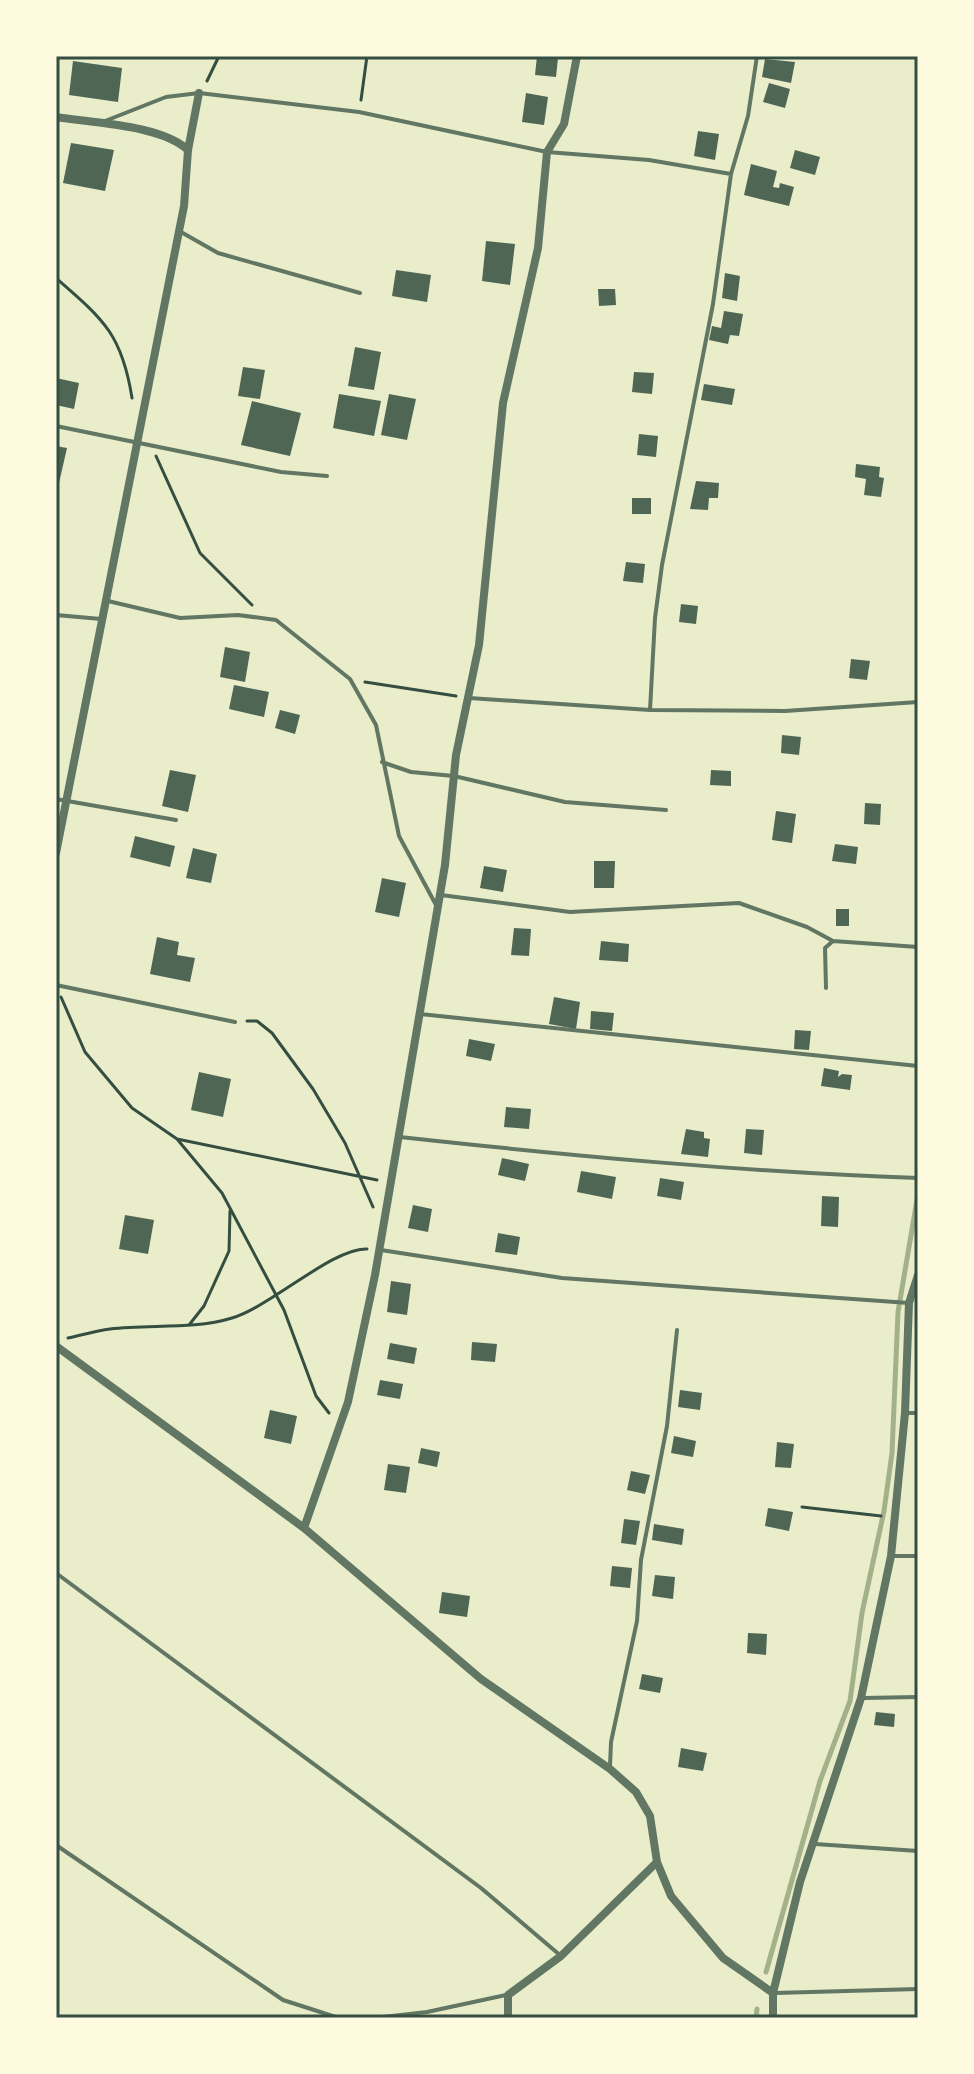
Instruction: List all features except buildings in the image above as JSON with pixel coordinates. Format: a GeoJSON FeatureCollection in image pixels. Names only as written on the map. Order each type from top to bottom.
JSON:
{"type":"FeatureCollection","features":[{"type":"Feature","properties":{"kind":"street"},"geometry":{"type":"LineString","coordinates":[[304,1528],[348,1402],[379,1249],[439,894],[454,776],[479,645],[503,403],[538,248],[547,152],[564,124],[577,56]]}},
{"type":"Feature","properties":{"kind":"street"},"geometry":{"type":"LineString","coordinates":[[56,853],[61,800],[108,601],[179,231],[188,150],[199,93]]}},
{"type":"Feature","properties":{"kind":"street"},"geometry":{"type":"LineString","coordinates":[[56,117],[176,139],[188,150]]}},
{"type":"Feature","properties":{"kind":"street"},"geometry":{"type":"LineString","coordinates":[[773,2018],[773,1993],[800,1882],[861,1698],[891,1556],[905,1413],[908,1302],[918,1275]]}},
{"type":"Feature","properties":{"kind":"street"},"geometry":{"type":"LineString","coordinates":[[56,1346],[304,1528],[481,1679],[610,1769],[636,1792],[650,1816],[657,1862],[671,1896],[723,1958],[773,1993]]}},
{"type":"Feature","properties":{"kind":"street"},"geometry":{"type":"LineString","coordinates":[[508,2018],[508,1995],[561,1956],[657,1862]]}},
{"type":"Feature","properties":{"kind":"lane"},"geometry":{"type":"LineString","coordinates":[[650,710],[660,579],[713,304],[731,174],[748,116],[757,56]]}},
{"type":"Feature","properties":{"kind":"lane"},"geometry":{"type":"LineString","coordinates":[[99,124],[166,97],[199,93],[359,112],[547,152],[649,160],[731,174]]}},
{"type":"Feature","properties":{"kind":"lane"},"geometry":{"type":"LineString","coordinates":[[179,231],[218,253],[360,293]]}},
{"type":"Feature","properties":{"kind":"lane"},"geometry":{"type":"LineString","coordinates":[[56,426],[281,472],[327,476]]}},
{"type":"Feature","properties":{"kind":"lane"},"geometry":{"type":"LineString","coordinates":[[108,601],[180,618],[238,615],[276,620],[350,679],[376,725],[399,836],[437,906]]}},
{"type":"Feature","properties":{"kind":"lane"},"geometry":{"type":"LineString","coordinates":[[56,615],[103,619]]}},
{"type":"Feature","properties":{"kind":"lane"},"geometry":{"type":"LineString","coordinates":[[468,698],[650,710],[785,711],[918,702]]}},
{"type":"Feature","properties":{"kind":"lane"},"geometry":{"type":"LineString","coordinates":[[382,762],[411,772],[454,776],[565,802],[666,810]]}},
{"type":"Feature","properties":{"kind":"lane"},"geometry":{"type":"LineString","coordinates":[[61,800],[176,820]]}},
{"type":"Feature","properties":{"kind":"lane"},"geometry":{"type":"LineString","coordinates":[[439,894],[570,912],[739,903],[807,927],[833,941],[918,947]]}},
{"type":"Feature","properties":{"kind":"lane"},"geometry":{"type":"LineString","coordinates":[[826,988],[825,948],[833,941]]}},
{"type":"Feature","properties":{"kind":"lane"},"geometry":{"type":"LineString","coordinates":[[56,985],[235,1022]]}},
{"type":"Feature","properties":{"kind":"lane"},"geometry":{"type":"LineString","coordinates":[[417,1014],[918,1066]]}},
{"type":"Feature","properties":{"kind":"lane"},"geometry":{"type":"LineString","coordinates":[[397,1136],[561,1156],[758,1173],[918,1178]]}},
{"type":"Feature","properties":{"kind":"lane"},"geometry":{"type":"LineString","coordinates":[[379,1249],[562,1278],[908,1302]]}},
{"type":"Feature","properties":{"kind":"lane"},"geometry":{"type":"LineString","coordinates":[[610,1769],[611,1742],[637,1621],[641,1560],[667,1426],[677,1330]]}},
{"type":"Feature","properties":{"kind":"lane"},"geometry":{"type":"LineString","coordinates":[[905,1413],[918,1413]]}},
{"type":"Feature","properties":{"kind":"lane"},"geometry":{"type":"LineString","coordinates":[[891,1556],[918,1556]]}},
{"type":"Feature","properties":{"kind":"lane"},"geometry":{"type":"LineString","coordinates":[[56,1573],[481,1888],[561,1956]]}},
{"type":"Feature","properties":{"kind":"lane"},"geometry":{"type":"LineString","coordinates":[[861,1698],[918,1697]]}},
{"type":"Feature","properties":{"kind":"lane"},"geometry":{"type":"LineString","coordinates":[[815,1844],[918,1851]]}},
{"type":"Feature","properties":{"kind":"lane"},"geometry":{"type":"LineString","coordinates":[[56,1845],[283,2000],[339,2018]]}},
{"type":"Feature","properties":{"kind":"lane"},"geometry":{"type":"LineString","coordinates":[[773,1993],[918,1989]]}},
{"type":"Feature","properties":{"kind":"lane"},"geometry":{"type":"LineString","coordinates":[[374,2018],[427,2012],[508,1995]]}},
{"type":"Feature","properties":{"kind":"path"},"geometry":{"type":"LineString","coordinates":[[199,93],[219,56]]}},
{"type":"Feature","properties":{"kind":"path"},"geometry":{"type":"LineString","coordinates":[[359,112],[367,56]]}},
{"type":"Feature","properties":{"kind":"path"},"geometry":{"type":"LineString","coordinates":[[56,278],[105,321],[126,362],[133,402]]}},
{"type":"Feature","properties":{"kind":"path"},"geometry":{"type":"LineString","coordinates":[[153,448],[200,553],[248,602],[276,620]]}},
{"type":"Feature","properties":{"kind":"path"},"geometry":{"type":"LineString","coordinates":[[350,679],[468,698]]}},
{"type":"Feature","properties":{"kind":"path"},"geometry":{"type":"LineString","coordinates":[[56,985],[85,1052],[132,1108],[177,1139],[222,1193],[276,1294],[316,1396],[334,1419]]}},
{"type":"Feature","properties":{"kind":"path"},"geometry":{"type":"LineString","coordinates":[[235,1022],[257,1021],[272,1033],[313,1089],[345,1143],[383,1226]]}},
{"type":"Feature","properties":{"kind":"path"},"geometry":{"type":"LineString","coordinates":[[177,1139],[390,1183]]}},
{"type":"Feature","properties":{"kind":"path"},"geometry":{"type":"LineString","coordinates":[[189,1325],[204,1306],[229,1251],[230,1208]]}},
{"type":"Feature","properties":{"kind":"path"},"geometry":{"type":"LineString","coordinates":[[56,1340],[110,1329],[189,1325],[233,1318],[300,1283],[353,1248],[379,1249]]}},
{"type":"Feature","properties":{"kind":"path"},"geometry":{"type":"LineString","coordinates":[[802,1507],[876,1515]]}},
{"type":"Feature","properties":{"kind":"waterway"},"geometry":{"type":"LineString","coordinates":[[766,1972],[820,1781],[850,1701],[862,1613],[884,1511],[892,1453],[898,1312],[918,1194]]}},
{"type":"Feature","properties":{"kind":"waterway"},"geometry":{"type":"LineString","coordinates":[[756,2018],[757,2009]]}}]}
